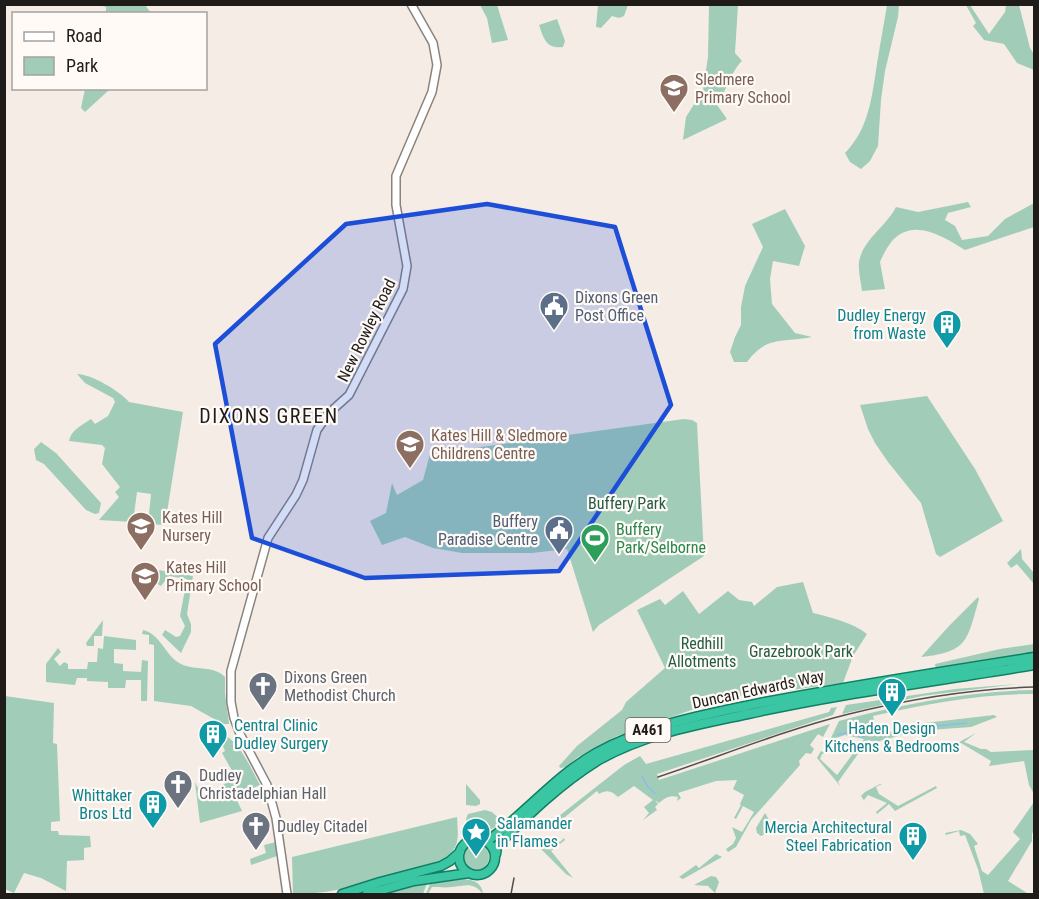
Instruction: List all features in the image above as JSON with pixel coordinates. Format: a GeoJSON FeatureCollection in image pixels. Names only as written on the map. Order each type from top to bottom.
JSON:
{"type":"FeatureCollection","features":[{"type":"Feature","properties":{"kind":"highway","name":"Duncan Edwards Way"},"geometry":{"type":"LineString","coordinates":[[496,854],[497,846],[557,789],[598,761],[650,737],[705,723],[836,697],[852,690],[1035,657]]}},
{"type":"Feature","properties":{"kind":"highway","name":"Duncan Edwards Way"},"geometry":{"type":"LineString","coordinates":[[487,841],[503,830],[551,785],[576,766],[595,753],[633,735],[701,715],[840,687],[852,690],[1035,665]]}},
{"type":"Feature","properties":{"kind":"highway","name":"A461"},"geometry":{"type":"LineString","coordinates":[[342,894],[441,866],[450,861],[470,841],[476,839],[487,841]]}},
{"type":"Feature","properties":{"kind":"highway"},"geometry":{"type":"LineString","coordinates":[[487,841],[496,854]]}},
{"type":"Feature","properties":{"kind":"highway"},"geometry":{"type":"LineString","coordinates":[[460,852],[460,865],[470,873]]}},
{"type":"Feature","properties":{"kind":"highway","name":"A461"},"geometry":{"type":"LineString","coordinates":[[368,894],[414,881],[470,873],[478,875],[493,867],[496,854]]}},
{"type":"Feature","properties":{"kind":"main road","name":"New Rowley Road"},"geometry":{"type":"LineString","coordinates":[[287,894],[276,818],[267,785],[240,734],[231,702],[230,684],[233,661],[265,546],[274,526],[296,495],[303,480],[317,430],[329,413],[349,395],[394,308],[406,278],[407,266],[396,205],[396,176],[435,86],[437,65],[433,43],[411,4]]}},
{"type":"Feature","properties":{"kind":"highlighted area"},"geometry":{"type":"Polygon","coordinates":[[[487,204],[615,227],[671,405],[559,571],[365,578],[252,538],[215,344],[346,224],[487,204]]]}},
{"type":"Feature","properties":{"kind":"green space"},"geometry":{"type":"Polygon","coordinates":[[[598,4],[628,5],[624,16],[619,18],[612,16],[601,28],[596,27],[598,4]]]}},
{"type":"Feature","properties":{"kind":"green space"},"geometry":{"type":"Polygon","coordinates":[[[99,5],[145,5],[150,12],[106,12],[106,7],[99,5]]]}},
{"type":"Feature","properties":{"kind":"green space"},"geometry":{"type":"Polygon","coordinates":[[[480,5],[497,5],[508,40],[492,43],[487,18],[480,5]]]}},
{"type":"Feature","properties":{"kind":"green space"},"geometry":{"type":"Polygon","coordinates":[[[709,5],[738,5],[735,53],[742,61],[735,69],[717,105],[727,119],[683,140],[686,117],[703,90],[708,57],[709,5]]]}},
{"type":"Feature","properties":{"kind":"green space"},"geometry":{"type":"Polygon","coordinates":[[[887,5],[899,5],[885,71],[878,146],[870,161],[861,169],[850,162],[845,153],[853,144],[868,112],[887,5]]]}},
{"type":"Feature","properties":{"kind":"green space"},"geometry":{"type":"Polygon","coordinates":[[[966,5],[970,5],[989,34],[1005,12],[1006,5],[1019,5],[1030,48],[1034,54],[1034,70],[1017,63],[1004,44],[984,40],[973,26],[976,23],[966,5]]]}},
{"type":"Feature","properties":{"kind":"green space"},"geometry":{"type":"Polygon","coordinates":[[[557,19],[565,41],[563,47],[549,45],[539,25],[557,19]]]}},
{"type":"Feature","properties":{"kind":"green space"},"geometry":{"type":"Polygon","coordinates":[[[85,90],[109,90],[85,112],[81,108],[85,90]]]}},
{"type":"Feature","properties":{"kind":"green space"},"geometry":{"type":"Polygon","coordinates":[[[968,202],[971,207],[948,213],[945,220],[955,226],[962,240],[988,236],[1005,219],[1034,203],[1034,227],[965,250],[938,235],[910,230],[892,241],[880,262],[885,289],[862,291],[859,273],[861,254],[896,207],[918,212],[968,202]]]}},
{"type":"Feature","properties":{"kind":"green space"},"geometry":{"type":"Polygon","coordinates":[[[785,209],[805,246],[799,266],[773,261],[770,279],[772,304],[795,333],[812,337],[768,344],[754,353],[747,362],[734,362],[730,352],[741,325],[741,307],[745,286],[763,247],[752,224],[785,209]]]}},
{"type":"Feature","properties":{"kind":"green space"},"geometry":{"type":"Polygon","coordinates":[[[77,374],[105,384],[129,402],[183,412],[165,525],[148,524],[151,494],[137,492],[133,522],[99,520],[119,497],[115,492],[120,487],[102,464],[105,448],[102,445],[69,441],[74,431],[84,423],[91,419],[95,424],[108,416],[115,402],[113,398],[85,383],[77,374]]]}},
{"type":"Feature","properties":{"kind":"green space"},"geometry":{"type":"Polygon","coordinates":[[[927,396],[975,469],[1003,521],[940,557],[936,554],[921,503],[875,443],[860,405],[927,396]]]}},
{"type":"Feature","properties":{"kind":"green space","name":"Buffery Park"},"geometry":{"type":"Polygon","coordinates":[[[684,419],[697,423],[704,556],[599,625],[593,632],[567,549],[532,553],[462,553],[433,548],[405,537],[382,545],[370,521],[386,513],[392,483],[397,495],[423,480],[430,454],[684,419]]]}},
{"type":"Feature","properties":{"kind":"green space"},"geometry":{"type":"Polygon","coordinates":[[[41,442],[56,453],[101,503],[99,513],[95,514],[86,510],[44,464],[36,460],[34,449],[41,442]]]}},
{"type":"Feature","properties":{"kind":"green space"},"geometry":{"type":"Polygon","coordinates":[[[1021,549],[1022,559],[1034,573],[1034,584],[1017,564],[1011,568],[1007,563],[1021,549]]]}},
{"type":"Feature","properties":{"kind":"green space"},"geometry":{"type":"Polygon","coordinates":[[[158,570],[193,576],[187,614],[191,632],[181,653],[162,635],[165,630],[176,637],[180,636],[185,626],[180,616],[187,579],[169,576],[161,586],[154,582],[158,570]]]}},
{"type":"Feature","properties":{"kind":"green space"},"geometry":{"type":"Polygon","coordinates":[[[803,582],[813,613],[848,623],[867,634],[853,656],[843,683],[768,693],[762,687],[718,705],[700,707],[617,736],[578,757],[566,767],[560,768],[559,766],[577,746],[622,710],[626,702],[665,668],[637,610],[660,599],[665,605],[683,591],[699,614],[728,591],[739,600],[752,602],[754,606],[777,587],[803,582]]]}},
{"type":"Feature","properties":{"kind":"green space"},"geometry":{"type":"Polygon","coordinates":[[[978,597],[968,634],[963,642],[948,652],[921,657],[949,626],[978,597]]]}},
{"type":"Feature","properties":{"kind":"green space"},"geometry":{"type":"Polygon","coordinates":[[[103,620],[102,636],[94,636],[94,646],[87,646],[86,643],[103,620]]]}},
{"type":"Feature","properties":{"kind":"green space"},"geometry":{"type":"Polygon","coordinates":[[[143,630],[159,640],[171,656],[181,664],[210,669],[225,677],[229,724],[223,724],[191,706],[154,701],[154,645],[149,644],[149,635],[142,634],[143,630]]]}},
{"type":"Feature","properties":{"kind":"green space"},"geometry":{"type":"Polygon","coordinates":[[[104,636],[136,640],[136,650],[114,649],[114,663],[123,664],[123,671],[141,672],[142,660],[148,661],[147,701],[141,701],[141,680],[126,680],[125,688],[108,688],[108,682],[87,681],[87,678],[77,678],[75,685],[46,682],[46,664],[58,648],[61,652],[54,659],[60,666],[64,662],[68,664],[68,669],[87,669],[88,662],[97,662],[98,648],[103,649],[104,636]]]}},
{"type":"Feature","properties":{"kind":"green space"},"geometry":{"type":"Polygon","coordinates":[[[1034,644],[1034,654],[936,669],[935,664],[1000,649],[1034,644]]]}},
{"type":"Feature","properties":{"kind":"green space"},"geometry":{"type":"Polygon","coordinates":[[[1017,684],[922,696],[842,714],[846,705],[955,689],[1017,684]]]}},
{"type":"Feature","properties":{"kind":"green space"},"geometry":{"type":"Polygon","coordinates":[[[1034,690],[1034,694],[953,701],[873,716],[877,735],[925,723],[994,715],[997,717],[971,727],[916,731],[876,742],[868,740],[838,782],[841,787],[817,758],[821,751],[825,753],[820,759],[837,775],[864,739],[845,735],[830,740],[839,721],[936,700],[985,693],[1034,690]]]}},
{"type":"Feature","properties":{"kind":"green space"},"geometry":{"type":"Polygon","coordinates":[[[5,696],[54,703],[53,743],[57,744],[60,821],[51,822],[51,831],[58,831],[59,835],[90,836],[91,847],[84,848],[84,860],[67,861],[66,891],[41,878],[24,873],[14,893],[5,889],[5,696]]]}},
{"type":"Feature","properties":{"kind":"green space"},"geometry":{"type":"Polygon","coordinates":[[[837,707],[833,715],[657,774],[659,780],[830,724],[823,737],[818,734],[810,745],[814,749],[811,754],[806,753],[799,761],[800,765],[751,820],[736,847],[728,852],[726,849],[733,844],[736,838],[732,827],[742,832],[754,812],[743,806],[736,819],[734,818],[744,795],[733,789],[737,780],[716,781],[678,793],[681,798],[677,801],[678,797],[675,796],[668,797],[659,803],[655,800],[658,804],[655,807],[657,810],[643,820],[649,813],[644,807],[653,800],[634,786],[618,797],[609,791],[599,794],[597,791],[565,817],[561,819],[559,816],[624,765],[640,756],[646,764],[829,712],[831,708],[837,707]]]}},
{"type":"Feature","properties":{"kind":"green space"},"geometry":{"type":"Polygon","coordinates":[[[206,722],[239,748],[260,785],[235,796],[242,811],[200,823],[195,782],[204,800],[235,776],[222,753],[225,751],[222,744],[216,747],[208,732],[205,735],[200,734],[206,722]]]}},
{"type":"Feature","properties":{"kind":"green space"},"geometry":{"type":"Polygon","coordinates":[[[976,733],[964,742],[991,752],[1034,750],[1034,794],[1029,785],[1024,761],[989,766],[991,761],[961,743],[939,753],[976,733]]]}},
{"type":"Feature","properties":{"kind":"green space"},"geometry":{"type":"Polygon","coordinates":[[[466,784],[480,800],[480,804],[466,805],[466,784]]]}},
{"type":"Feature","properties":{"kind":"green space"},"geometry":{"type":"Polygon","coordinates":[[[880,784],[882,784],[876,787],[879,794],[898,806],[936,786],[937,788],[895,811],[889,804],[877,814],[876,812],[887,803],[868,795],[864,800],[866,803],[861,796],[880,784]]]}},
{"type":"Feature","properties":{"kind":"green space"},"geometry":{"type":"Polygon","coordinates":[[[1034,802],[1032,841],[1008,881],[1027,893],[984,894],[978,869],[965,835],[960,836],[959,831],[946,835],[945,833],[961,830],[970,834],[978,844],[974,846],[982,871],[988,875],[1020,839],[1013,832],[1034,802]]]}},
{"type":"Feature","properties":{"kind":"green space"},"geometry":{"type":"Polygon","coordinates":[[[485,810],[492,812],[503,822],[486,832],[477,833],[469,826],[466,819],[468,814],[485,810]]]}},
{"type":"Feature","properties":{"kind":"green space"},"geometry":{"type":"Polygon","coordinates":[[[765,813],[775,830],[761,836],[757,833],[756,828],[765,813]]]}},
{"type":"Feature","properties":{"kind":"green space"},"geometry":{"type":"Polygon","coordinates":[[[457,817],[456,846],[443,860],[350,887],[293,894],[292,857],[457,817]]]}},
{"type":"Feature","properties":{"kind":"green space"},"geometry":{"type":"Polygon","coordinates":[[[539,836],[550,850],[558,844],[553,838],[555,836],[560,842],[564,838],[565,840],[551,851],[573,878],[566,874],[533,841],[539,836]]]}},
{"type":"Feature","properties":{"kind":"green space"},"geometry":{"type":"Polygon","coordinates":[[[276,842],[277,856],[251,865],[250,859],[266,853],[264,845],[276,842]]]}},
{"type":"Feature","properties":{"kind":"green space"},"geometry":{"type":"Polygon","coordinates":[[[476,844],[485,848],[489,857],[485,866],[476,870],[467,866],[463,857],[467,848],[476,844]]]}},
{"type":"Feature","properties":{"kind":"green space"},"geometry":{"type":"Polygon","coordinates":[[[716,854],[722,857],[683,879],[679,877],[696,865],[699,868],[716,854]]]}},
{"type":"Feature","properties":{"kind":"green space"},"geometry":{"type":"Polygon","coordinates":[[[711,876],[716,877],[719,882],[715,893],[708,886],[694,885],[711,876]]]}},
{"type":"Feature","properties":{"kind":"green space"},"geometry":{"type":"Polygon","coordinates":[[[464,879],[477,883],[483,894],[476,887],[469,885],[432,887],[426,894],[430,884],[464,879]]]}},
{"type":"Feature","properties":{"kind":"green space"},"geometry":{"type":"Polygon","coordinates":[[[427,883],[423,894],[382,894],[427,883]]]}},
{"type":"Feature","properties":{"kind":"waterway"},"geometry":{"type":"LineString","coordinates":[[916,728],[966,723]]}},
{"type":"Feature","properties":{"kind":"waterway"},"geometry":{"type":"LineString","coordinates":[[837,735],[845,733],[864,737]]}},
{"type":"Feature","properties":{"kind":"waterway"},"geometry":{"type":"LineString","coordinates":[[642,777],[655,793]]}},
{"type":"Feature","properties":{"kind":"tram line"},"geometry":{"type":"LineString","coordinates":[[658,777],[777,735],[849,714],[941,696],[1034,687]]}},
{"type":"Feature","properties":{"kind":"tram line"},"geometry":{"type":"LineString","coordinates":[[511,894],[514,878]]}},
{"type":"Feature","properties":{"kind":"place","name":"Sledmere Primary School"},"geometry":{"type":"Point","coordinates":[674,114]}},
{"type":"Feature","properties":{"kind":"place","name":"Dixons Green Post Office"},"geometry":{"type":"Point","coordinates":[554,332]}},
{"type":"Feature","properties":{"kind":"place","name":"Dudley Energy from Waste"},"geometry":{"type":"Point","coordinates":[947,350]}},
{"type":"Feature","properties":{"kind":"place","name":"Kates Hill & Sledmore Childrens Centre"},"geometry":{"type":"Point","coordinates":[410,470]}},
{"type":"Feature","properties":{"kind":"place","name":"Kates Hill Nursery"},"geometry":{"type":"Point","coordinates":[141,552]}},
{"type":"Feature","properties":{"kind":"place","name":"Buffery Paradise Centre"},"geometry":{"type":"Point","coordinates":[559,556]}},
{"type":"Feature","properties":{"kind":"place","name":"Buffery Park/Selborne"},"geometry":{"type":"Point","coordinates":[595,564]}},
{"type":"Feature","properties":{"kind":"place","name":"Kates Hill Primary School"},"geometry":{"type":"Point","coordinates":[145,602]}},
{"type":"Feature","properties":{"kind":"place","name":"Dixons Green Methodist Church"},"geometry":{"type":"Point","coordinates":[263,712]}},
{"type":"Feature","properties":{"kind":"place","name":"Haden Design Kitchens & Bedrooms"},"geometry":{"type":"Point","coordinates":[892,718]}},
{"type":"Feature","properties":{"kind":"place","name":"Central Clinic Dudley Surgery"},"geometry":{"type":"Point","coordinates":[213,760]}},
{"type":"Feature","properties":{"kind":"place","name":"Dudley Christadelphian Hall"},"geometry":{"type":"Point","coordinates":[178,810]}},
{"type":"Feature","properties":{"kind":"place","name":"Whittaker Bros Ltd"},"geometry":{"type":"Point","coordinates":[153,830]}},
{"type":"Feature","properties":{"kind":"place","name":"Dudley Citadel"},"geometry":{"type":"Point","coordinates":[256,852]}},
{"type":"Feature","properties":{"kind":"place","name":"Salamander in Flames"},"geometry":{"type":"Point","coordinates":[476,858]}},
{"type":"Feature","properties":{"kind":"place","name":"Mercia Architectural Steel Fabrication"},"geometry":{"type":"Point","coordinates":[913,862]}},
{"type":"Feature","properties":{"kind":"district","name":"DIXONS GREEN"},"geometry":{"type":"Point","coordinates":[269,416]}},
{"type":"Feature","properties":{"kind":"park label","name":"Grazebrook Park"},"geometry":{"type":"Point","coordinates":[801,651]}},
{"type":"Feature","properties":{"kind":"park label","name":"Redhill Allotments"},"geometry":{"type":"Point","coordinates":[702,652]}}]}
